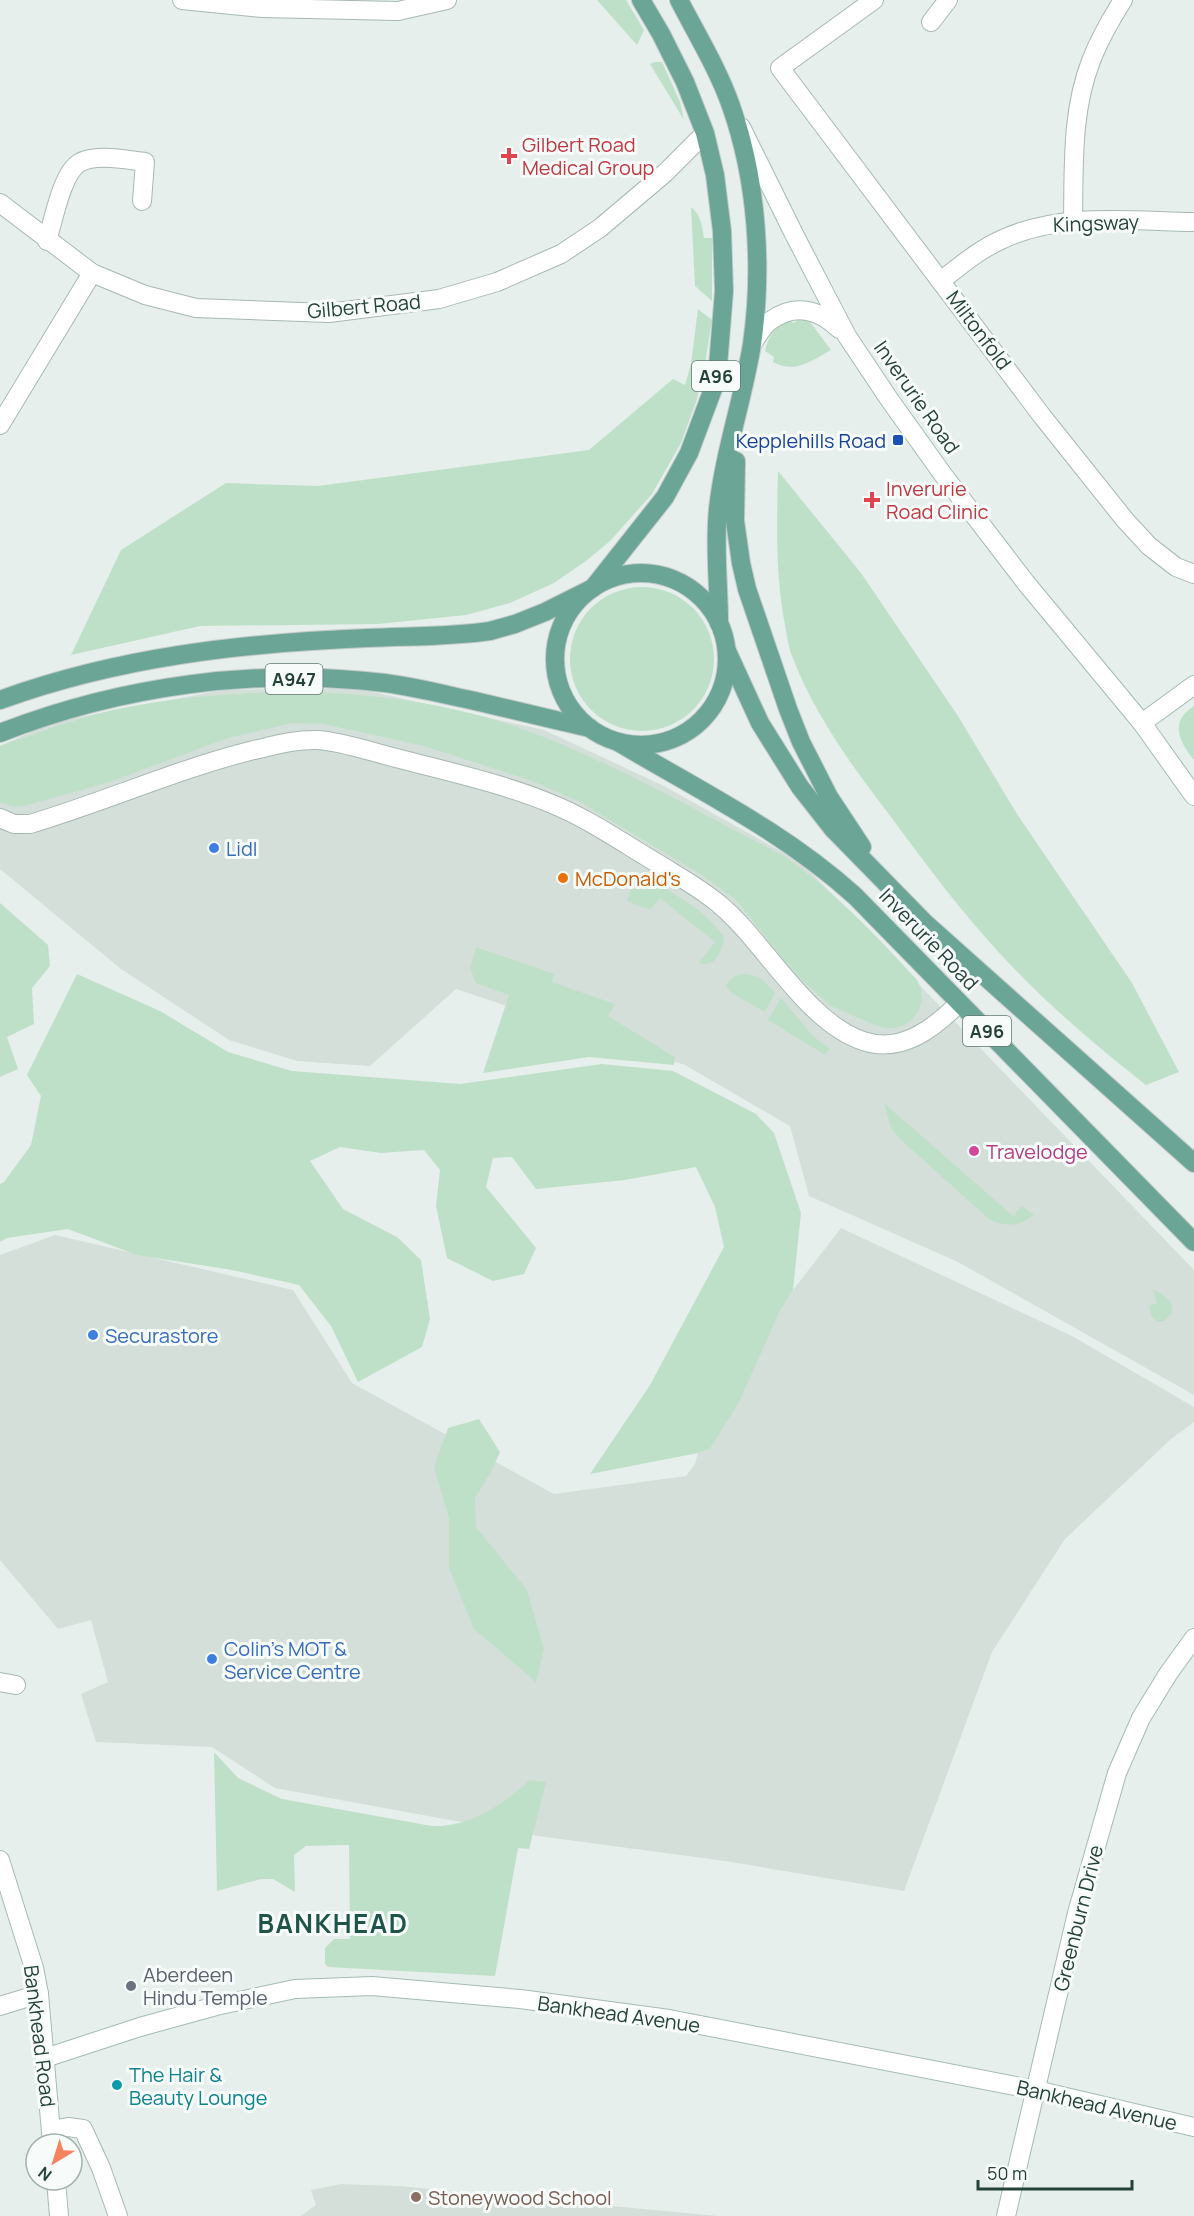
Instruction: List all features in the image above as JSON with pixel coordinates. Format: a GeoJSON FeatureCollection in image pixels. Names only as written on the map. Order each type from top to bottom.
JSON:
{"type":"FeatureCollection","features":[{"type":"Feature","properties":{"kind":"main road","name":"A96"},"geometry":{"type":"LineString","coordinates":[[593,588],[620,576],[642,574],[664,576],[691,589],[712,610],[719,623],[727,651],[726,672],[721,692],[711,710],[696,725],[679,736],[659,743],[639,745],[618,742],[590,728],[573,712],[562,692],[556,669],[556,646],[563,623],[576,603],[593,588],[669,489],[689,453],[713,389],[718,366],[724,258],[720,200],[705,133],[673,56],[641,0]]}},
{"type":"Feature","properties":{"kind":"main road","name":"A96"},"geometry":{"type":"LineString","coordinates":[[679,0],[731,107],[747,171],[754,214],[756,300],[752,344],[728,450],[718,508],[716,561],[719,623]]}},
{"type":"Feature","properties":{"kind":"main road","name":"A96"},"geometry":{"type":"LineString","coordinates":[[743,391],[734,493],[739,553],[747,589],[801,742],[829,797],[880,877]]}},
{"type":"Feature","properties":{"kind":"main road","name":"A947"},"geometry":{"type":"LineString","coordinates":[[0,700],[77,674],[194,652],[236,647],[490,631],[545,612],[593,588]]}},
{"type":"Feature","properties":{"kind":"main road","name":"Inverurie Road"},"geometry":{"type":"LineString","coordinates":[[727,651],[760,723],[800,787],[833,829],[925,923],[1194,1163]]}},
{"type":"Feature","properties":{"kind":"main road","name":"A947"},"geometry":{"type":"LineString","coordinates":[[0,733],[42,717],[85,705],[160,689],[211,682],[266,679],[386,683],[590,728]]}},
{"type":"Feature","properties":{"kind":"main road","name":"Inverurie Road"},"geometry":{"type":"LineString","coordinates":[[618,742],[762,825],[810,857],[855,896],[1194,1242]]}},
{"type":"Feature","properties":{"kind":"street"},"geometry":{"type":"LineString","coordinates":[[182,0],[262,8],[398,11],[447,0]]}},
{"type":"Feature","properties":{"kind":"street","name":"Miltonfold"},"geometry":{"type":"LineString","coordinates":[[874,0],[780,68],[942,280],[1042,416],[1125,520],[1149,546],[1176,567],[1194,574]]}},
{"type":"Feature","properties":{"kind":"street"},"geometry":{"type":"LineString","coordinates":[[931,22],[948,0]]}},
{"type":"Feature","properties":{"kind":"street"},"geometry":{"type":"LineString","coordinates":[[1073,221],[1076,130],[1082,93],[1091,60],[1123,0]]}},
{"type":"Feature","properties":{"kind":"street","name":"Inverurie Road"},"geometry":{"type":"LineString","coordinates":[[731,107],[847,336],[951,485],[1026,584],[1142,723],[1194,796]]}},
{"type":"Feature","properties":{"kind":"street","name":"Gilbert Road"},"geometry":{"type":"LineString","coordinates":[[0,203],[92,273],[145,295],[196,308],[329,314],[439,299],[497,282],[561,254],[600,228],[665,173],[705,133]]}},
{"type":"Feature","properties":{"kind":"street"},"geometry":{"type":"LineString","coordinates":[[47,241],[68,174],[79,162],[108,157],[145,162],[142,201]]}},
{"type":"Feature","properties":{"kind":"street","name":"Kingsway"},"geometry":{"type":"LineString","coordinates":[[942,280],[975,255],[1003,238],[1037,226],[1073,221],[1194,222]]}},
{"type":"Feature","properties":{"kind":"street"},"geometry":{"type":"LineString","coordinates":[[0,425],[92,273]]}},
{"type":"Feature","properties":{"kind":"street","name":"Inverurie Road"},"geometry":{"type":"LineString","coordinates":[[752,344],[769,322],[789,311],[802,309],[830,320],[847,336]]}},
{"type":"Feature","properties":{"kind":"street"},"geometry":{"type":"LineString","coordinates":[[1142,723],[1194,685]]}},
{"type":"Feature","properties":{"kind":"street"},"geometry":{"type":"LineString","coordinates":[[0,818],[14,824],[30,824],[210,761],[282,744],[319,740],[415,763],[500,787],[551,803],[570,812],[626,844],[720,904],[804,998],[833,1025],[865,1042],[905,1042],[923,1034],[960,1003]]}},
{"type":"Feature","properties":{"kind":"street","name":"Greenburn Drive"},"geometry":{"type":"LineString","coordinates":[[1006,2216],[1077,1913],[1117,1773],[1141,1718],[1194,1638]]}},
{"type":"Feature","properties":{"kind":"street","name":"Bankhead Road"},"geometry":{"type":"LineString","coordinates":[[0,1860],[34,1968],[39,1994],[52,2132]]}},
{"type":"Feature","properties":{"kind":"street","name":"Bankhead Avenue"},"geometry":{"type":"LineString","coordinates":[[45,2058],[140,2027],[216,2006],[294,1989],[372,1986],[520,1999],[669,2019],[1036,2090],[1194,2127]]}},
{"type":"Feature","properties":{"kind":"street"},"geometry":{"type":"LineString","coordinates":[[0,2006],[39,1994]]}},
{"type":"Feature","properties":{"kind":"street"},"geometry":{"type":"LineString","coordinates":[[60,2132],[68,2127],[83,2129],[101,2168],[118,2216]]}},
{"type":"Feature","properties":{"kind":"street"},"geometry":{"type":"LineString","coordinates":[[57,2192],[59,2216]]}},
{"type":"Feature","properties":{"kind":"shaded area"},"geometry":{"type":"Polygon","coordinates":[[[355,688],[544,730],[662,785],[802,863],[1194,1270],[1194,1395],[958,1262],[809,1196],[790,1126],[685,1065],[456,989],[370,1066],[297,1061],[229,1040],[121,969],[0,869],[0,746],[53,722],[223,690],[355,688]]]}},
{"type":"Feature","properties":{"kind":"shaded area"},"geometry":{"type":"Polygon","coordinates":[[[841,1228],[1072,1336],[1194,1407],[1194,1422],[1171,1439],[1065,1539],[992,1652],[904,1891],[725,1861],[538,1836],[275,1788],[212,1747],[96,1742],[81,1694],[108,1682],[91,1620],[58,1629],[0,1560],[0,1255],[55,1235],[293,1290],[352,1383],[554,1494],[686,1476],[695,1464],[698,1453],[710,1449],[793,1290],[841,1228]]]}},
{"type":"Feature","properties":{"kind":"shaded area","name":"Stoneywood School"},"geometry":{"type":"Polygon","coordinates":[[[341,2184],[399,2186],[718,2216],[301,2216],[316,2205],[311,2190],[341,2184]]]}},
{"type":"Feature","properties":{"kind":"green space"},"geometry":{"type":"Polygon","coordinates":[[[597,0],[626,0],[644,30],[637,45],[597,0]]]}},
{"type":"Feature","properties":{"kind":"green space"},"geometry":{"type":"Polygon","coordinates":[[[662,62],[680,102],[684,120],[650,64],[662,62]]]}},
{"type":"Feature","properties":{"kind":"green space"},"geometry":{"type":"Polygon","coordinates":[[[691,207],[699,217],[704,238],[712,238],[712,301],[695,286],[691,207]]]}},
{"type":"Feature","properties":{"kind":"green space"},"geometry":{"type":"Polygon","coordinates":[[[698,309],[712,320],[696,402],[681,443],[652,494],[610,541],[554,583],[510,603],[466,615],[378,624],[200,626],[71,655],[121,550],[226,483],[318,486],[589,450],[673,379],[685,385],[691,364],[698,309]]]}},
{"type":"Feature","properties":{"kind":"green space"},"geometry":{"type":"Polygon","coordinates":[[[800,318],[807,318],[831,350],[803,365],[789,367],[773,362],[774,357],[765,351],[770,337],[787,320],[794,323],[800,318]]]}},
{"type":"Feature","properties":{"kind":"green space"},"geometry":{"type":"Polygon","coordinates":[[[778,471],[861,573],[958,716],[1017,814],[1132,983],[1179,1072],[1146,1085],[1055,1009],[1004,958],[960,907],[876,798],[836,740],[801,678],[789,644],[778,567],[778,471]]]}},
{"type":"Feature","properties":{"kind":"green space"},"geometry":{"type":"Polygon","coordinates":[[[642,587],[670,592],[693,608],[709,631],[714,659],[709,687],[693,710],[670,726],[642,731],[614,726],[591,710],[575,687],[570,659],[575,631],[591,608],[614,592],[642,587]]]}},
{"type":"Feature","properties":{"kind":"green space"},"geometry":{"type":"Polygon","coordinates":[[[305,691],[411,701],[489,718],[584,754],[685,804],[784,856],[837,899],[917,980],[922,1000],[919,1010],[905,1025],[885,1028],[831,1006],[783,959],[735,899],[700,874],[578,801],[532,781],[424,746],[324,724],[292,723],[225,739],[110,782],[24,806],[13,807],[0,802],[0,746],[5,744],[82,718],[145,704],[225,695],[305,691]]]}},
{"type":"Feature","properties":{"kind":"green space"},"geometry":{"type":"Polygon","coordinates":[[[1194,706],[1194,760],[1181,739],[1179,725],[1181,718],[1194,706]]]}},
{"type":"Feature","properties":{"kind":"green space"},"geometry":{"type":"Polygon","coordinates":[[[641,873],[686,901],[716,926],[724,937],[720,953],[714,961],[699,963],[715,942],[660,898],[650,910],[627,901],[636,875],[633,874],[641,873]]]}},
{"type":"Feature","properties":{"kind":"green space"},"geometry":{"type":"Polygon","coordinates":[[[0,903],[48,945],[50,966],[32,988],[34,1024],[7,1037],[18,1069],[0,1077],[0,903]]]}},
{"type":"Feature","properties":{"kind":"green space"},"geometry":{"type":"Polygon","coordinates":[[[476,947],[554,974],[552,982],[615,1004],[608,1016],[675,1057],[674,1065],[589,1057],[483,1073],[509,995],[476,983],[470,968],[476,947]]]}},
{"type":"Feature","properties":{"kind":"green space"},"geometry":{"type":"Polygon","coordinates":[[[77,974],[160,1011],[228,1052],[292,1071],[460,1084],[602,1064],[673,1071],[756,1114],[774,1133],[801,1213],[793,1290],[779,1313],[739,1402],[710,1449],[590,1474],[650,1385],[724,1247],[715,1207],[696,1167],[625,1180],[536,1189],[512,1157],[493,1158],[486,1187],[536,1248],[524,1274],[493,1281],[447,1258],[436,1206],[440,1170],[424,1150],[381,1153],[340,1147],[310,1161],[343,1209],[397,1237],[421,1260],[430,1319],[422,1347],[358,1382],[331,1326],[299,1285],[232,1270],[137,1255],[68,1229],[7,1238],[0,1242],[0,1184],[4,1182],[31,1145],[41,1096],[27,1075],[77,974]]]}},
{"type":"Feature","properties":{"kind":"green space"},"geometry":{"type":"Polygon","coordinates":[[[743,974],[758,977],[775,993],[765,1012],[730,992],[726,986],[733,977],[743,974]]]}},
{"type":"Feature","properties":{"kind":"green space"},"geometry":{"type":"Polygon","coordinates":[[[781,998],[813,1036],[830,1049],[825,1055],[768,1020],[781,998]]]}},
{"type":"Feature","properties":{"kind":"green space"},"geometry":{"type":"Polygon","coordinates":[[[884,1103],[1013,1216],[1022,1206],[1034,1215],[1018,1224],[1001,1223],[989,1219],[900,1139],[891,1128],[884,1103]]]}},
{"type":"Feature","properties":{"kind":"green space"},"geometry":{"type":"Polygon","coordinates":[[[1153,1289],[1167,1298],[1171,1304],[1172,1313],[1164,1321],[1157,1321],[1152,1317],[1149,1306],[1157,1303],[1153,1289]]]}},
{"type":"Feature","properties":{"kind":"green space"},"geometry":{"type":"Polygon","coordinates":[[[479,1419],[500,1452],[475,1498],[476,1527],[527,1590],[544,1649],[536,1682],[474,1629],[449,1568],[449,1518],[434,1467],[448,1428],[479,1419]]]}},
{"type":"Feature","properties":{"kind":"green space"},"geometry":{"type":"Polygon","coordinates":[[[214,1752],[238,1778],[282,1799],[432,1826],[445,1826],[472,1819],[509,1798],[530,1780],[546,1782],[529,1849],[518,1848],[495,1976],[328,1967],[325,1964],[325,1948],[334,1939],[350,1939],[349,1845],[306,1846],[294,1855],[295,1892],[273,1879],[261,1879],[217,1891],[214,1752]]]}},
{"type":"Feature","properties":{"kind":"place","name":"Gilbert Road Medical Group"},"geometry":{"type":"Point","coordinates":[509,156]}},
{"type":"Feature","properties":{"kind":"place","name":"Kepplehills Road"},"geometry":{"type":"Point","coordinates":[898,440]}},
{"type":"Feature","properties":{"kind":"place","name":"Inverurie Road Clinic"},"geometry":{"type":"Point","coordinates":[872,500]}},
{"type":"Feature","properties":{"kind":"place","name":"Lidl"},"geometry":{"type":"Point","coordinates":[214,848]}},
{"type":"Feature","properties":{"kind":"place","name":"McDonald's"},"geometry":{"type":"Point","coordinates":[563,878]}},
{"type":"Feature","properties":{"kind":"place","name":"Travelodge"},"geometry":{"type":"Point","coordinates":[974,1151]}},
{"type":"Feature","properties":{"kind":"place","name":"Securastore"},"geometry":{"type":"Point","coordinates":[93,1335]}},
{"type":"Feature","properties":{"kind":"place","name":"Colin's MOT & Service Centre"},"geometry":{"type":"Point","coordinates":[212,1659]}},
{"type":"Feature","properties":{"kind":"place","name":"Aberdeen Hindu Temple"},"geometry":{"type":"Point","coordinates":[131,1986]}},
{"type":"Feature","properties":{"kind":"place","name":"The Hair & Beauty Lounge"},"geometry":{"type":"Point","coordinates":[117,2085]}},
{"type":"Feature","properties":{"kind":"place","name":"Stoneywood School"},"geometry":{"type":"Point","coordinates":[416,2197]}},
{"type":"Feature","properties":{"kind":"district","name":"BANKHEAD"},"geometry":{"type":"Point","coordinates":[333,1923]}}]}
